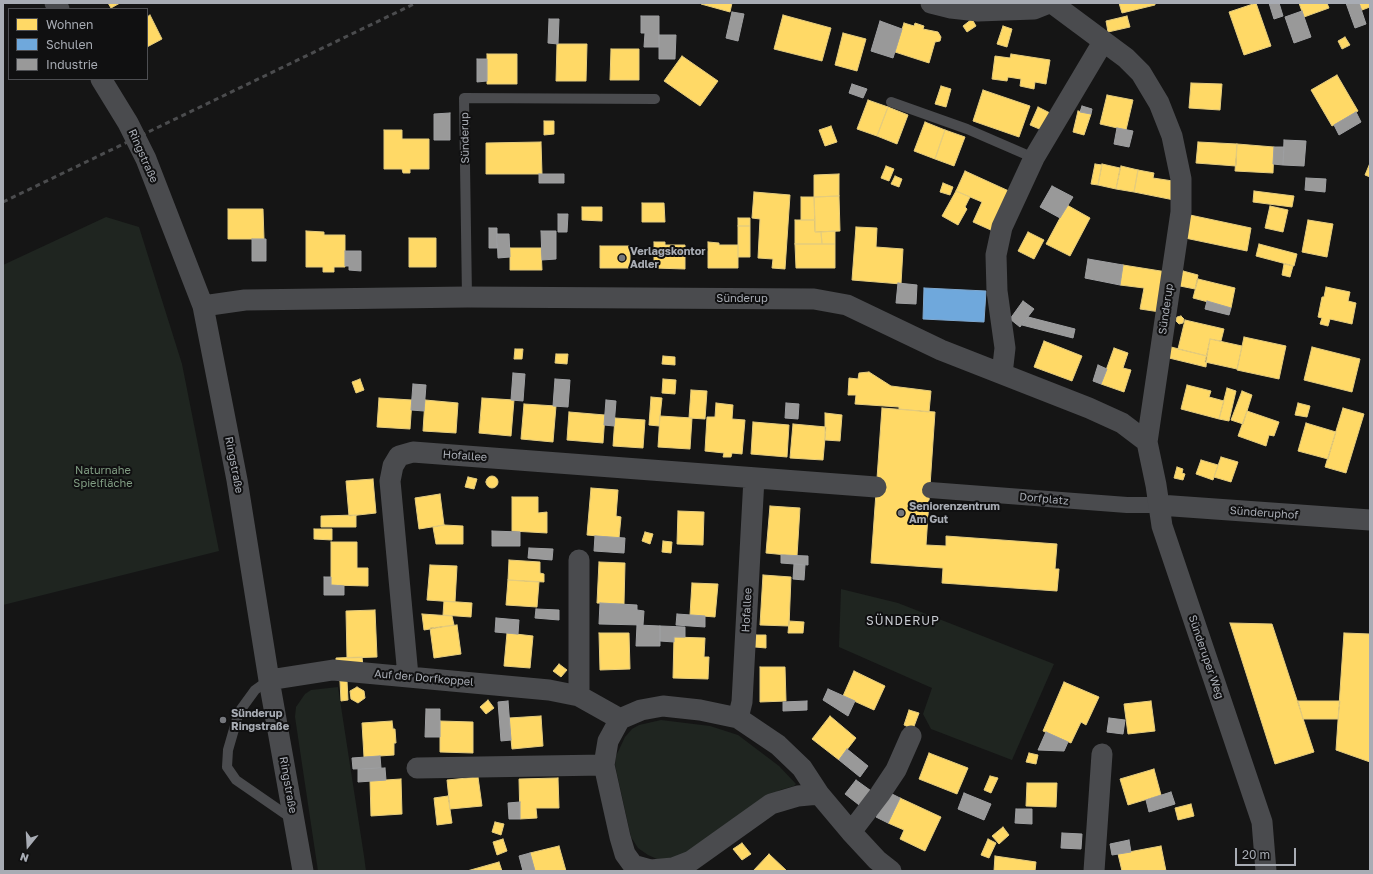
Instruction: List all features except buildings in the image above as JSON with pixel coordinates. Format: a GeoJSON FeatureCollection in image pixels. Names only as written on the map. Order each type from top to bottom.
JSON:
{"type":"FeatureCollection","features":[{"type":"Feature","properties":{"kind":"street","name":"Sünderup"},"geometry":{"type":"LineString","coordinates":[[203,306],[246,300],[467,297],[814,299],[848,305],[941,350],[1089,408],[1122,423],[1147,442],[1181,212],[1181,179],[1172,136],[1159,103],[1141,73],[1126,58],[1051,3],[1034,9],[978,11],[951,8],[931,3]]}},
{"type":"Feature","properties":{"kind":"street"},"geometry":{"type":"LineString","coordinates":[[1002,374],[1005,348],[997,291],[996,254],[1002,227],[1034,158],[1103,42]]}},
{"type":"Feature","properties":{"kind":"street","name":"Ringstraße"},"geometry":{"type":"LineString","coordinates":[[102,80],[128,123],[146,158],[203,306],[237,480],[269,680],[303,871]]}},
{"type":"Feature","properties":{"kind":"street","name":"Sünderuper Weg"},"geometry":{"type":"LineString","coordinates":[[1147,442],[1164,533],[1262,822],[1266,871]]}},
{"type":"Feature","properties":{"kind":"street","name":"Hofallee"},"geometry":{"type":"LineString","coordinates":[[408,676],[390,481],[392,466],[399,456],[413,452],[876,487]]}},
{"type":"Feature","properties":{"kind":"street","name":"Hofallee"},"geometry":{"type":"LineString","coordinates":[[738,718],[742,702],[754,478]]}},
{"type":"Feature","properties":{"kind":"street","name":"Dorfplatz"},"geometry":{"type":"LineString","coordinates":[[930,490],[1127,505],[1159,505]]}},
{"type":"Feature","properties":{"kind":"street","name":"Sünderuphof"},"geometry":{"type":"LineString","coordinates":[[1159,505],[1370,520]]}},
{"type":"Feature","properties":{"kind":"street"},"geometry":{"type":"LineString","coordinates":[[579,560],[579,696]]}},
{"type":"Feature","properties":{"kind":"street","name":"Auf der Dorfkoppel"},"geometry":{"type":"LineString","coordinates":[[269,680],[333,670],[549,690],[579,696],[620,719]]}},
{"type":"Feature","properties":{"kind":"street"},"geometry":{"type":"LineString","coordinates":[[819,794],[798,796],[771,804],[691,861],[673,868],[651,870],[632,868],[625,854],[620,836],[604,765],[608,741],[620,719],[641,710],[663,706],[700,710],[738,718],[778,745],[802,768],[819,794],[877,860],[891,871]]}},
{"type":"Feature","properties":{"kind":"street"},"geometry":{"type":"LineString","coordinates":[[852,832],[896,770],[911,736]]}},
{"type":"Feature","properties":{"kind":"street"},"geometry":{"type":"LineString","coordinates":[[1094,871],[1102,754]]}},
{"type":"Feature","properties":{"kind":"street"},"geometry":{"type":"LineString","coordinates":[[417,768],[604,765]]}},
{"type":"Feature","properties":{"kind":"lane","name":"Sünderup"},"geometry":{"type":"LineString","coordinates":[[467,297],[464,98],[655,99]]}},
{"type":"Feature","properties":{"kind":"lane"},"geometry":{"type":"LineString","coordinates":[[891,102],[966,129],[1034,158]]}},
{"type":"Feature","properties":{"kind":"lane"},"geometry":{"type":"LineString","coordinates":[[269,680],[255,690],[239,712],[228,750],[227,767],[236,780],[294,820]]}},
{"type":"Feature","properties":{"kind":"green space","name":"Naturnahe Spielfläche"},"geometry":{"type":"Polygon","coordinates":[[[106,217],[139,227],[182,364],[219,551],[3,605],[3,265],[106,217]]]}},
{"type":"Feature","properties":{"kind":"green space"},"geometry":{"type":"Polygon","coordinates":[[[841,589],[898,603],[1054,664],[1012,760],[931,729],[923,714],[932,688],[839,647],[841,589]]]}},
{"type":"Feature","properties":{"kind":"green space"},"geometry":{"type":"Polygon","coordinates":[[[338,687],[366,871],[318,871],[295,717],[296,707],[305,694],[311,690],[338,687]]]}},
{"type":"Feature","properties":{"kind":"green space"},"geometry":{"type":"Polygon","coordinates":[[[661,720],[710,726],[738,735],[779,766],[796,784],[780,790],[683,855],[668,860],[657,859],[648,855],[638,848],[631,837],[615,765],[616,756],[625,737],[632,729],[639,725],[661,720]]]}},
{"type":"Feature","properties":{"kind":"railway"},"geometry":{"type":"LineString","coordinates":[[3,202],[416,3]]}},
{"type":"Feature","properties":{"kind":"place","name":"Verlagskontor Adler"},"geometry":{"type":"Point","coordinates":[622,258]}},
{"type":"Feature","properties":{"kind":"place","name":"Seniorenzentrum Am Gut"},"geometry":{"type":"Point","coordinates":[901,513]}},
{"type":"Feature","properties":{"kind":"place","name":"Sünderup Ringstraße"},"geometry":{"type":"Point","coordinates":[223,720]}},
{"type":"Feature","properties":{"kind":"district","name":"SÜNDERUP"},"geometry":{"type":"Point","coordinates":[903,621]}}]}
